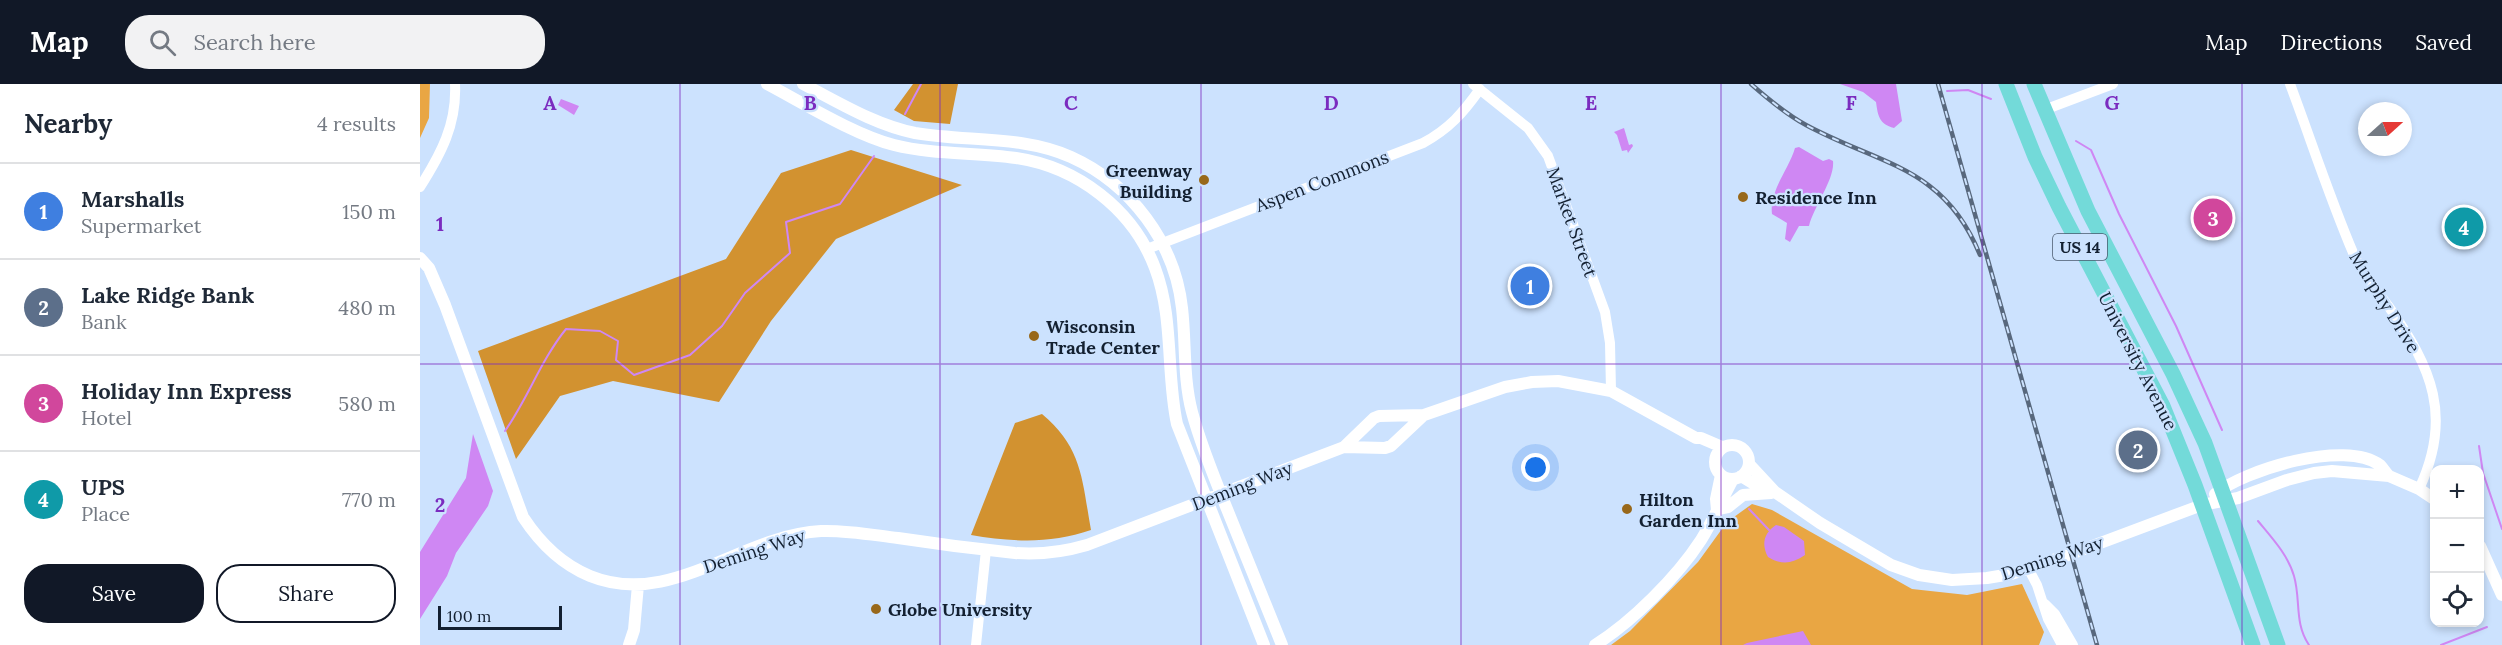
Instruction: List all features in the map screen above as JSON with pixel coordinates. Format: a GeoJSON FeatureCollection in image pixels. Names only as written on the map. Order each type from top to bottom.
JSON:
{"type":"FeatureCollection","features":[{"type":"Feature","properties":{"kind":"main road","name":"University Avenue"},"geometry":{"type":"LineString","coordinates":[[2006,84],[2035,157],[2059,207],[2163,406],[2253,645]]}},
{"type":"Feature","properties":{"kind":"main road","name":"University Avenue"},"geometry":{"type":"LineString","coordinates":[[2034,84],[2088,211],[2173,374],[2205,443],[2278,645]]}},
{"type":"Feature","properties":{"kind":"street"},"geometry":{"type":"LineString","coordinates":[[420,187],[445,145],[450,131],[454,115],[455,84]]}},
{"type":"Feature","properties":{"kind":"street"},"geometry":{"type":"LineString","coordinates":[[767,84],[869,136],[893,144],[926,150],[1013,158],[1052,167],[1074,177],[1112,203],[1147,249],[1160,283],[1165,303],[1172,401],[1178,424],[1264,645]]}},
{"type":"Feature","properties":{"kind":"street"},"geometry":{"type":"LineString","coordinates":[[803,84],[879,122],[899,129],[931,135],[1016,142],[1071,157],[1099,173],[1136,204],[1162,242],[1180,291],[1185,365],[1192,412],[1221,494],[1282,645]]}},
{"type":"Feature","properties":{"kind":"street"},"geometry":{"type":"LineString","coordinates":[[2044,110],[2113,84]]}},
{"type":"Feature","properties":{"kind":"street","name":"Murphy Drive"},"geometry":{"type":"LineString","coordinates":[[2290,84],[2355,257],[2410,338],[2422,361],[2434,395],[2438,420],[2435,443],[2419,489]]}},
{"type":"Feature","properties":{"kind":"street","name":"Aspen Commons"},"geometry":{"type":"LineString","coordinates":[[1147,249],[1423,143],[1439,134],[1463,114],[1477,86]]}},
{"type":"Feature","properties":{"kind":"street","name":"Market Street"},"geometry":{"type":"LineString","coordinates":[[1477,86],[1528,128],[1548,156],[1605,312],[1610,343],[1611,391]]}},
{"type":"Feature","properties":{"kind":"street","name":"Deming Way"},"geometry":{"type":"LineString","coordinates":[[420,258],[429,268],[445,305],[516,501],[531,530],[554,555],[580,571],[611,582],[638,585],[673,579],[785,537],[821,531],[862,533],[1034,555],[1064,551],[1087,545],[1344,447],[1385,448],[1424,415]]}},
{"type":"Feature","properties":{"kind":"street","name":"Deming Way"},"geometry":{"type":"LineString","coordinates":[[1344,447],[1374,418],[1424,415],[1497,389],[1532,382],[1558,381],[1611,391],[1696,438],[1722,447]]}},
{"type":"Feature","properties":{"kind":"street","name":"Deming Way"},"geometry":{"type":"LineString","coordinates":[[1696,438],[1697,444],[1715,459]]}},
{"type":"Feature","properties":{"kind":"street"},"geometry":{"type":"LineString","coordinates":[[1596,645],[1622,626],[1680,568],[1702,537],[1737,478],[1749,464],[1748,456],[1740,446],[1730,444],[1722,447],[1715,459],[1720,475],[1716,499],[1717,510]]}},
{"type":"Feature","properties":{"kind":"street","name":"Deming Way"},"geometry":{"type":"LineString","coordinates":[[1749,464],[1775,492],[1877,558],[1919,575],[1952,580],[2003,575],[2028,568],[2133,532],[2224,494],[2238,498],[2314,473],[2332,471],[2389,476],[2430,496]]}},
{"type":"Feature","properties":{"kind":"street"},"geometry":{"type":"LineString","coordinates":[[1720,475],[1737,478]]}},
{"type":"Feature","properties":{"kind":"street","name":"Deming Way"},"geometry":{"type":"LineString","coordinates":[[1737,478],[1775,492]]}},
{"type":"Feature","properties":{"kind":"street"},"geometry":{"type":"LineString","coordinates":[[1717,510],[1728,507],[1743,495],[1775,492]]}},
{"type":"Feature","properties":{"kind":"street"},"geometry":{"type":"LineString","coordinates":[[976,645],[986,550]]}},
{"type":"Feature","properties":{"kind":"street"},"geometry":{"type":"LineString","coordinates":[[2484,555],[2502,595]]}},
{"type":"Feature","properties":{"kind":"street"},"geometry":{"type":"LineString","coordinates":[[2028,568],[2048,619],[2062,645]]}},
{"type":"Feature","properties":{"kind":"street"},"geometry":{"type":"LineString","coordinates":[[629,645],[636,621],[638,585]]}},
{"type":"Feature","properties":{"kind":"street"},"geometry":{"type":"LineString","coordinates":[[2041,599],[2055,614],[2073,645]]}},
{"type":"Feature","properties":{"kind":"shaded area"},"geometry":{"type":"Polygon","coordinates":[[[420,84],[430,84],[429,118],[420,138],[420,84]]]}},
{"type":"Feature","properties":{"kind":"shaded area"},"geometry":{"type":"Polygon","coordinates":[[[913,84],[958,84],[950,124],[914,121],[894,110],[913,84]]]}},
{"type":"Feature","properties":{"kind":"shaded area"},"geometry":{"type":"Polygon","coordinates":[[[1840,84],[1896,84],[1902,121],[1894,128],[1885,124],[1879,115],[1876,102],[1863,92],[1840,84]]]}},
{"type":"Feature","properties":{"kind":"shaded area"},"geometry":{"type":"Polygon","coordinates":[[[561,99],[579,106],[574,115],[558,105],[561,99]]]}},
{"type":"Feature","properties":{"kind":"shaded area"},"geometry":{"type":"Polygon","coordinates":[[[1624,128],[1629,145],[1633,146],[1628,153],[1627,150],[1622,151],[1614,132],[1624,128]]]}},
{"type":"Feature","properties":{"kind":"shaded area"},"geometry":{"type":"Polygon","coordinates":[[[1799,147],[1823,161],[1829,159],[1833,161],[1833,168],[1809,226],[1799,226],[1790,242],[1785,239],[1787,223],[1772,214],[1772,205],[1776,189],[1795,148],[1799,147]]]}},
{"type":"Feature","properties":{"kind":"shaded area"},"geometry":{"type":"Polygon","coordinates":[[[851,150],[962,185],[836,239],[771,321],[719,402],[613,381],[560,396],[516,459],[478,351],[726,259],[781,173],[851,150]]]}},
{"type":"Feature","properties":{"kind":"shaded area"},"geometry":{"type":"Polygon","coordinates":[[[1042,414],[1066,440],[1079,466],[1091,530],[1046,540],[1001,539],[971,535],[1015,423],[1042,414]]]}},
{"type":"Feature","properties":{"kind":"shaded area"},"geometry":{"type":"Polygon","coordinates":[[[473,434],[493,491],[488,506],[456,553],[447,576],[420,619],[420,552],[466,478],[473,434]]]}},
{"type":"Feature","properties":{"kind":"shaded area"},"geometry":{"type":"Polygon","coordinates":[[[1752,504],[1772,510],[1912,589],[1967,595],[2022,584],[2044,632],[2039,645],[1611,645],[1630,631],[1698,562],[1727,522],[1752,504]]]}},
{"type":"Feature","properties":{"kind":"shaded area"},"geometry":{"type":"Polygon","coordinates":[[[1776,525],[1784,527],[1804,541],[1805,555],[1787,562],[1768,557],[1765,539],[1776,525]]]}},
{"type":"Feature","properties":{"kind":"shaded area"},"geometry":{"type":"Polygon","coordinates":[[[1803,631],[1811,645],[1743,645],[1747,643],[1803,631]]]}},
{"type":"Feature","properties":{"kind":"waterway"},"geometry":{"type":"LineString","coordinates":[[905,114],[921,84]]}},
{"type":"Feature","properties":{"kind":"waterway"},"geometry":{"type":"LineString","coordinates":[[1947,91],[1968,90],[1991,99]]}},
{"type":"Feature","properties":{"kind":"waterway"},"geometry":{"type":"LineString","coordinates":[[2076,141],[2091,150],[2119,214],[2176,326],[2222,430]]}},
{"type":"Feature","properties":{"kind":"waterway"},"geometry":{"type":"LineString","coordinates":[[505,431],[549,353],[566,329],[600,331],[618,341],[616,360],[634,375],[690,355],[722,326],[745,293],[790,253],[786,222],[840,204],[874,156]]}},
{"type":"Feature","properties":{"kind":"waterway"},"geometry":{"type":"LineString","coordinates":[[2479,446],[2483,473],[2502,529]]}},
{"type":"Feature","properties":{"kind":"waterway"},"geometry":{"type":"LineString","coordinates":[[1749,509],[1769,530]]}},
{"type":"Feature","properties":{"kind":"waterway"},"geometry":{"type":"LineString","coordinates":[[2258,521],[2279,547],[2291,568],[2296,585],[2301,628],[2309,645]]}},
{"type":"Feature","properties":{"kind":"waterway"},"geometry":{"type":"LineString","coordinates":[[2441,645],[2487,627]]}},
{"type":"Feature","properties":{"kind":"railway"},"geometry":{"type":"LineString","coordinates":[[1751,84],[1777,106],[1806,125],[1884,160],[1929,185],[1948,203],[1965,226],[1980,255]]}},
{"type":"Feature","properties":{"kind":"railway"},"geometry":{"type":"LineString","coordinates":[[1938,84],[2097,645]]}},
{"type":"Feature","properties":{"kind":"place","name":"Greenway Building"},"geometry":{"type":"Point","coordinates":[1204,180]}},
{"type":"Feature","properties":{"kind":"place","name":"Residence Inn"},"geometry":{"type":"Point","coordinates":[1743,197]}},
{"type":"Feature","properties":{"kind":"place","name":"Holiday Inn Express"},"geometry":{"type":"Point","coordinates":[2213,218]}},
{"type":"Feature","properties":{"kind":"place","name":"UPS"},"geometry":{"type":"Point","coordinates":[2464,227]}},
{"type":"Feature","properties":{"kind":"place","name":"Marshalls"},"geometry":{"type":"Point","coordinates":[1530,286]}},
{"type":"Feature","properties":{"kind":"place","name":"Wisconsin Trade Center"},"geometry":{"type":"Point","coordinates":[1034,336]}},
{"type":"Feature","properties":{"kind":"place","name":"Lake Ridge Bank"},"geometry":{"type":"Point","coordinates":[2138,450]}},
{"type":"Feature","properties":{"kind":"place","name":"Hilton Garden Inn"},"geometry":{"type":"Point","coordinates":[1627,509]}},
{"type":"Feature","properties":{"kind":"place","name":"Globe University"},"geometry":{"type":"Point","coordinates":[876,609]}}]}
